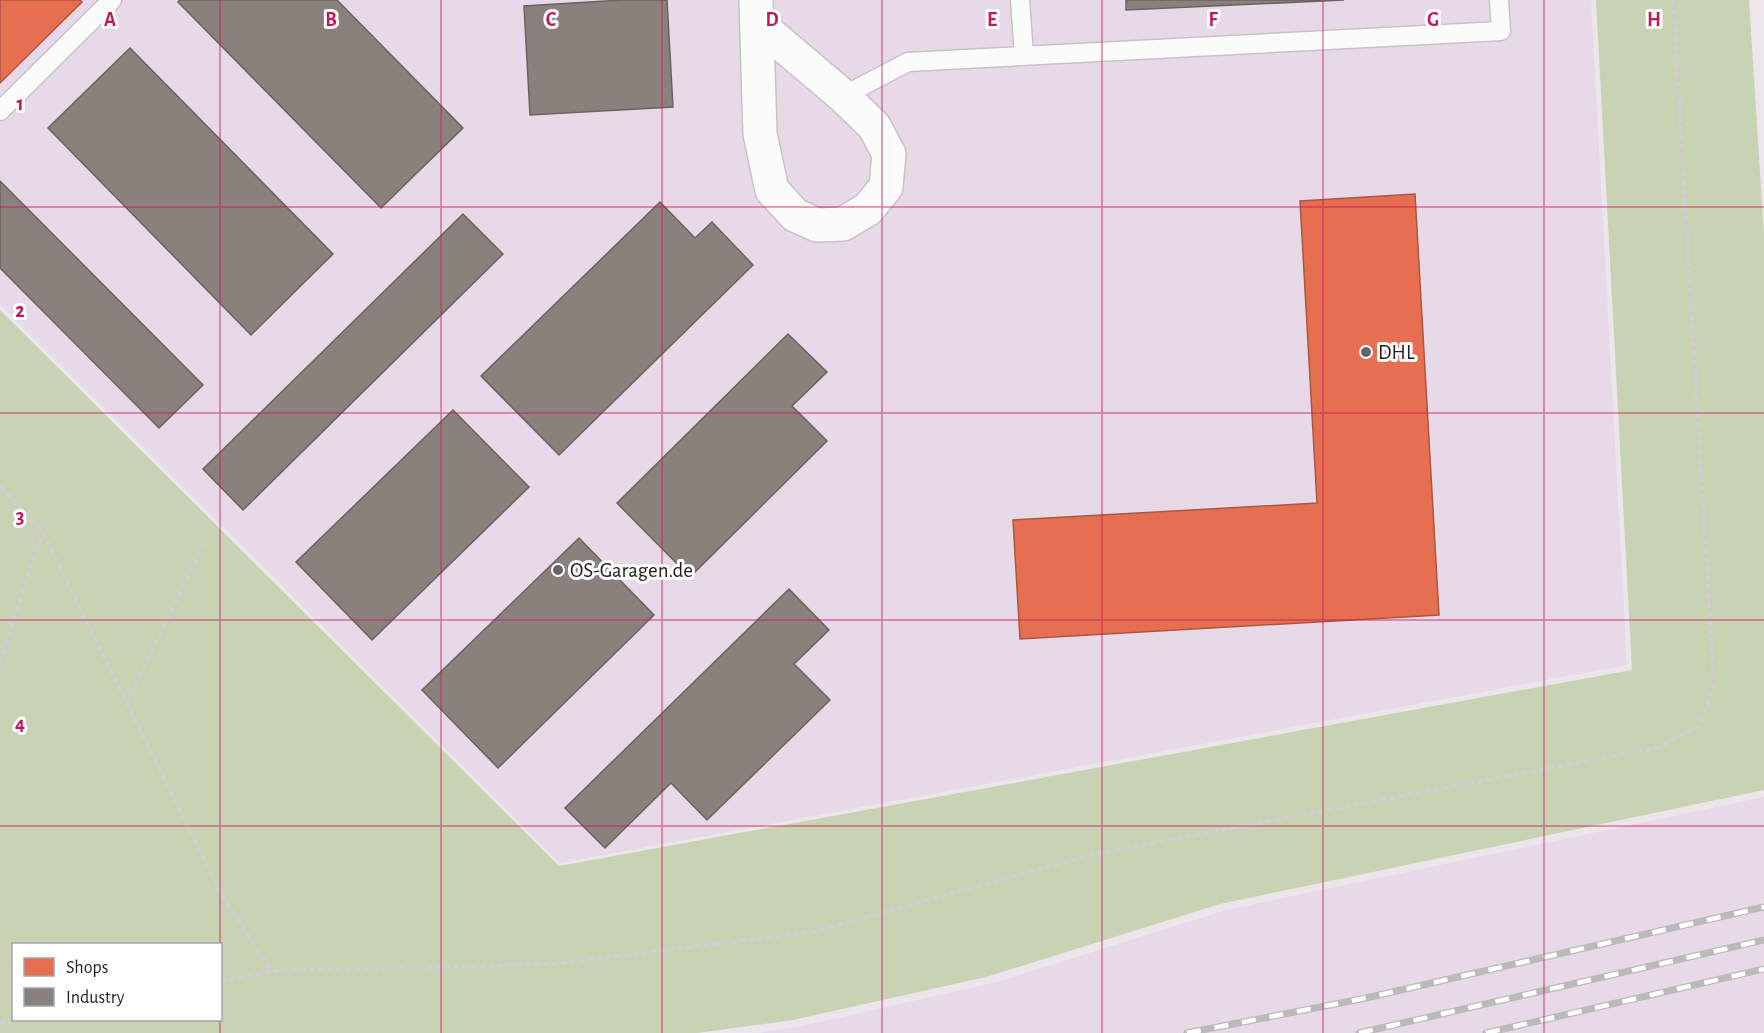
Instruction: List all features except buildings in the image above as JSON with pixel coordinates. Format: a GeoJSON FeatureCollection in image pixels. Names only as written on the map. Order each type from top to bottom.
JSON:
{"type":"FeatureCollection","features":[{"type":"Feature","properties":{"kind":"street"},"geometry":{"type":"LineString","coordinates":[[757,12],[874,126],[889,154],[886,187],[868,209],[843,224],[817,225],[795,215],[772,190],[760,134],[757,12]]}},
{"type":"Feature","properties":{"kind":"lane"},"geometry":{"type":"LineString","coordinates":[[0,111],[112,0]]}},
{"type":"Feature","properties":{"kind":"lane"},"geometry":{"type":"LineString","coordinates":[[1020,0],[1024,56]]}},
{"type":"Feature","properties":{"kind":"lane"},"geometry":{"type":"LineString","coordinates":[[843,96],[908,62],[1501,31],[1498,0]]}},
{"type":"Feature","properties":{"kind":"path"},"geometry":{"type":"LineString","coordinates":[[222,981],[272,971],[554,964],[812,932],[1090,855],[1657,748],[1699,726],[1714,686],[1673,0]]}},
{"type":"Feature","properties":{"kind":"path"},"geometry":{"type":"LineString","coordinates":[[0,486],[42,531],[221,894],[272,971]]}},
{"type":"Feature","properties":{"kind":"path"},"geometry":{"type":"LineString","coordinates":[[0,663],[42,531]]}},
{"type":"Feature","properties":{"kind":"path"},"geometry":{"type":"LineString","coordinates":[[126,703],[206,539]]}},
{"type":"Feature","properties":{"kind":"shaded area"},"geometry":{"type":"Polygon","coordinates":[[[0,0],[1591,0],[1627,665],[560,863],[0,304],[0,0]]]}},
{"type":"Feature","properties":{"kind":"shaded area"},"geometry":{"type":"Polygon","coordinates":[[[1764,797],[1764,1033],[759,1033],[798,1027],[997,982],[1226,910],[1764,797]]]}},
{"type":"Feature","properties":{"kind":"green space"},"geometry":{"type":"Polygon","coordinates":[[[1596,0],[1749,0],[1764,236],[1764,790],[1220,904],[986,977],[793,1020],[697,1033],[0,1033],[0,310],[559,866],[1632,670],[1596,0]]]}},
{"type":"Feature","properties":{"kind":"railway"},"geometry":{"type":"LineString","coordinates":[[1187,1033],[1366,998],[1764,907]]}},
{"type":"Feature","properties":{"kind":"railway"},"geometry":{"type":"LineString","coordinates":[[1359,1033],[1764,940]]}},
{"type":"Feature","properties":{"kind":"railway"},"geometry":{"type":"LineString","coordinates":[[1486,1033],[1764,969]]}},
{"type":"Feature","properties":{"kind":"place","name":"DHL"},"geometry":{"type":"Point","coordinates":[1366,352]}},
{"type":"Feature","properties":{"kind":"place","name":"OS-Garagen.de"},"geometry":{"type":"Point","coordinates":[558,570]}}]}
